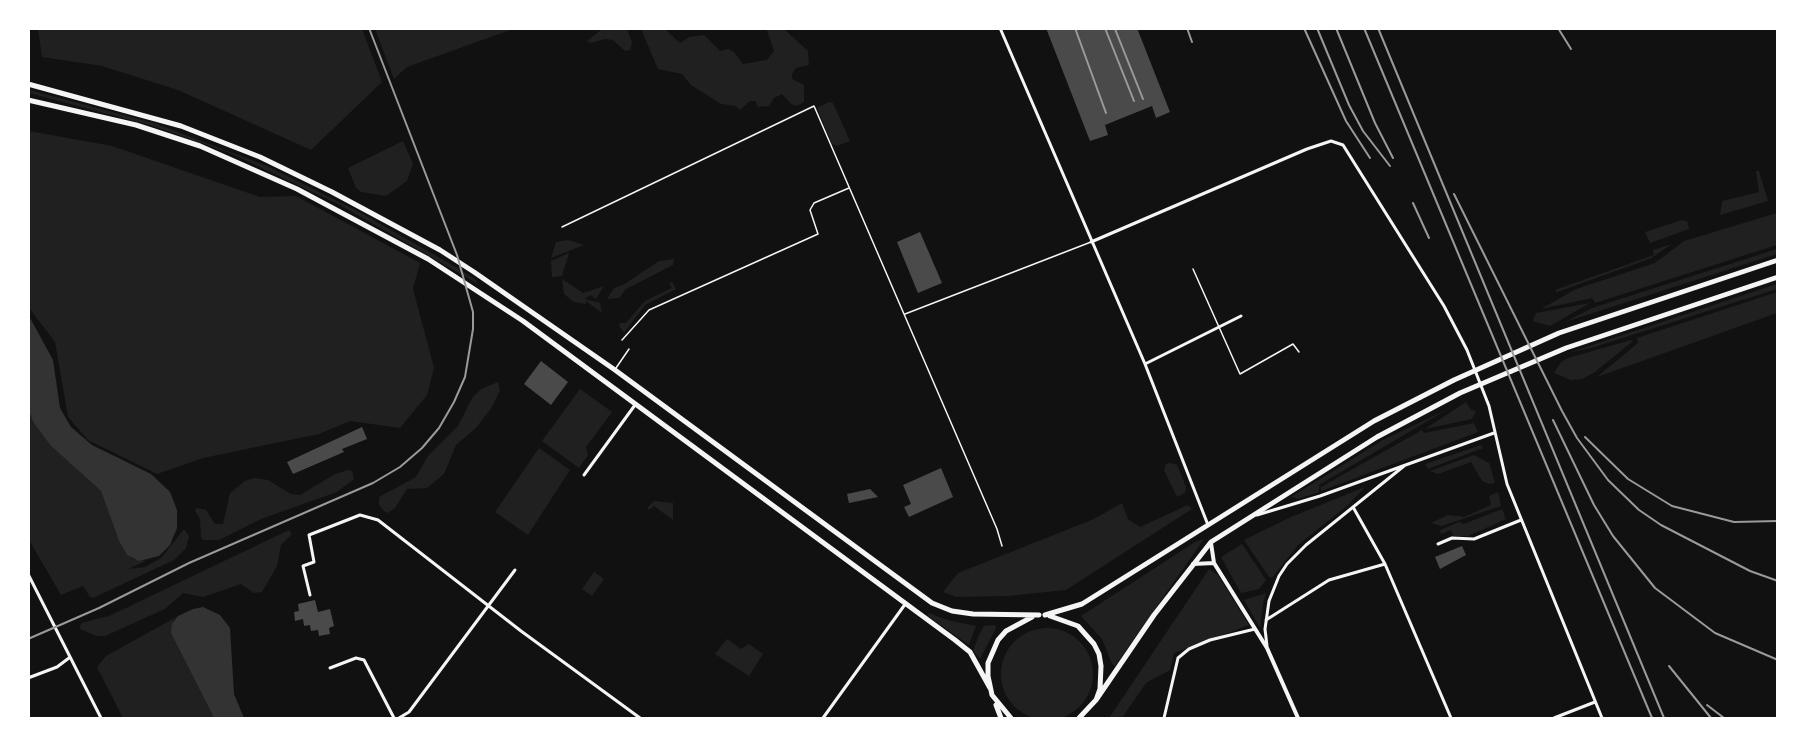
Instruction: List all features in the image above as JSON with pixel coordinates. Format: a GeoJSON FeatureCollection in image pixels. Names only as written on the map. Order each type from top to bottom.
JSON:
{"type":"FeatureCollection","features":[{"type":"Feature","properties":{"kind":"main road"},"geometry":{"type":"LineString","coordinates":[[28,84],[145,114],[217,139],[332,192],[441,250],[615,370],[932,603],[952,611],[973,614],[1042,615],[1068,620],[1087,634],[1094,644],[1102,678],[1096,700]]}},
{"type":"Feature","properties":{"kind":"main road"},"geometry":{"type":"LineString","coordinates":[[28,100],[136,125],[200,146],[355,218],[480,293],[606,382],[970,652],[990,688]]}},
{"type":"Feature","properties":{"kind":"main road"},"geometry":{"type":"LineString","coordinates":[[1000,718],[990,688],[988,663],[998,640],[1016,623],[1082,604],[1374,421],[1454,380],[1559,333],[1778,260]]}},
{"type":"Feature","properties":{"kind":"main road"},"geometry":{"type":"LineString","coordinates":[[1081,718],[1089,710],[1192,564],[1211,542],[1246,518],[1377,437],[1460,393],[1566,348],[1778,278]]}},
{"type":"Feature","properties":{"kind":"main road"},"geometry":{"type":"LineString","coordinates":[[606,382],[615,370]]}},
{"type":"Feature","properties":{"kind":"main road"},"geometry":{"type":"LineString","coordinates":[[992,695],[1011,718]]}},
{"type":"Feature","properties":{"kind":"street"},"geometry":{"type":"LineString","coordinates":[[1000,28],[1145,364],[1208,525]]}},
{"type":"Feature","properties":{"kind":"street"},"geometry":{"type":"LineString","coordinates":[[1091,242],[1307,149],[1331,141],[1343,145],[1453,323],[1489,406],[1507,484],[1602,718]]}},
{"type":"Feature","properties":{"kind":"street"},"geometry":{"type":"LineString","coordinates":[[1145,364],[1220,329],[1241,316]]}},
{"type":"Feature","properties":{"kind":"street"},"geometry":{"type":"LineString","coordinates":[[585,475],[634,405]]}},
{"type":"Feature","properties":{"kind":"street"},"geometry":{"type":"LineString","coordinates":[[1246,518],[1320,496],[1495,432]]}},
{"type":"Feature","properties":{"kind":"street"},"geometry":{"type":"LineString","coordinates":[[1267,648],[1266,621],[1273,589],[1287,564],[1405,465]]}},
{"type":"Feature","properties":{"kind":"street"},"geometry":{"type":"LineString","coordinates":[[1353,507],[1385,564],[1451,718]]}},
{"type":"Feature","properties":{"kind":"street"},"geometry":{"type":"LineString","coordinates":[[310,595],[303,566],[314,562],[309,535],[360,515],[378,520],[488,606],[640,718]]}},
{"type":"Feature","properties":{"kind":"street"},"geometry":{"type":"LineString","coordinates":[[1438,544],[1452,538],[1474,539],[1521,520]]}},
{"type":"Feature","properties":{"kind":"street"},"geometry":{"type":"LineString","coordinates":[[1211,542],[1214,562],[1267,648],[1298,718]]}},
{"type":"Feature","properties":{"kind":"street"},"geometry":{"type":"LineString","coordinates":[[1192,564],[1214,562]]}},
{"type":"Feature","properties":{"kind":"street"},"geometry":{"type":"LineString","coordinates":[[1266,621],[1329,580],[1385,564]]}},
{"type":"Feature","properties":{"kind":"street"},"geometry":{"type":"LineString","coordinates":[[399,718],[409,712],[515,570]]}},
{"type":"Feature","properties":{"kind":"street"},"geometry":{"type":"LineString","coordinates":[[28,574],[40,593],[69,658],[101,718]]}},
{"type":"Feature","properties":{"kind":"street"},"geometry":{"type":"LineString","coordinates":[[823,718],[906,603]]}},
{"type":"Feature","properties":{"kind":"street"},"geometry":{"type":"LineString","coordinates":[[1164,718],[1178,658],[1189,649],[1210,640],[1255,629]]}},
{"type":"Feature","properties":{"kind":"street"},"geometry":{"type":"LineString","coordinates":[[28,678],[57,667],[69,658]]}},
{"type":"Feature","properties":{"kind":"street"},"geometry":{"type":"LineString","coordinates":[[330,668],[356,658],[364,660],[394,718]]}},
{"type":"Feature","properties":{"kind":"street"},"geometry":{"type":"LineString","coordinates":[[1554,718],[1595,702]]}},
{"type":"Feature","properties":{"kind":"lane"},"geometry":{"type":"LineString","coordinates":[[562,227],[814,106],[1002,546]]}},
{"type":"Feature","properties":{"kind":"lane"},"geometry":{"type":"LineString","coordinates":[[622,340],[649,310],[818,234],[810,210],[814,203],[850,187]]}},
{"type":"Feature","properties":{"kind":"lane"},"geometry":{"type":"LineString","coordinates":[[904,314],[1091,242]]}},
{"type":"Feature","properties":{"kind":"lane"},"geometry":{"type":"LineString","coordinates":[[1192,269],[1240,374],[1293,344],[1299,352]]}},
{"type":"Feature","properties":{"kind":"lane"},"geometry":{"type":"LineString","coordinates":[[615,370],[629,349]]}},
{"type":"Feature","properties":{"kind":"shaded area"},"geometry":{"type":"Polygon","coordinates":[[[375,28],[513,29],[407,67],[394,79],[375,28]]]}},
{"type":"Feature","properties":{"kind":"shaded area"},"geometry":{"type":"Polygon","coordinates":[[[38,29],[362,29],[382,82],[311,150],[178,90],[102,66],[42,57],[38,29]]]}},
{"type":"Feature","properties":{"kind":"shaded area"},"geometry":{"type":"Polygon","coordinates":[[[602,29],[627,29],[632,42],[630,50],[625,51],[613,40],[605,39],[591,43],[587,41],[602,29]]]}},
{"type":"Feature","properties":{"kind":"shaded area"},"geometry":{"type":"Polygon","coordinates":[[[641,29],[665,29],[680,43],[689,37],[704,35],[720,51],[728,49],[734,52],[743,64],[767,60],[774,51],[767,30],[784,29],[808,51],[809,65],[796,68],[792,74],[792,79],[804,85],[804,102],[797,106],[791,104],[782,94],[774,98],[769,106],[757,107],[756,101],[750,101],[740,110],[736,106],[721,104],[691,85],[682,74],[658,69],[641,29]]]}},
{"type":"Feature","properties":{"kind":"shaded area"},"geometry":{"type":"Polygon","coordinates":[[[29,90],[154,123],[267,166],[361,213],[461,270],[476,280],[478,284],[340,205],[230,153],[153,126],[29,93],[29,90]]]}},
{"type":"Feature","properties":{"kind":"shaded area"},"geometry":{"type":"Polygon","coordinates":[[[829,102],[833,103],[850,141],[837,146],[832,144],[817,108],[829,102]]]}},
{"type":"Feature","properties":{"kind":"shaded area"},"geometry":{"type":"Polygon","coordinates":[[[29,131],[112,146],[260,197],[296,196],[420,263],[413,289],[434,368],[427,395],[400,428],[350,421],[319,434],[203,458],[157,474],[88,440],[68,417],[55,342],[29,308],[29,131]]]}},
{"type":"Feature","properties":{"kind":"shaded area"},"geometry":{"type":"Polygon","coordinates":[[[403,141],[413,164],[407,181],[386,196],[361,192],[356,188],[348,168],[403,141]]]}},
{"type":"Feature","properties":{"kind":"shaded area"},"geometry":{"type":"Polygon","coordinates":[[[1756,171],[1759,171],[1768,201],[1720,215],[1722,201],[1759,192],[1756,171]]]}},
{"type":"Feature","properties":{"kind":"shaded area"},"geometry":{"type":"Polygon","coordinates":[[[1777,213],[1777,245],[1595,303],[1592,298],[1541,309],[1576,289],[1655,263],[1684,241],[1777,213]]]}},
{"type":"Feature","properties":{"kind":"shaded area"},"geometry":{"type":"Polygon","coordinates":[[[1682,220],[1687,221],[1689,229],[1650,243],[1645,232],[1682,220]]]}},
{"type":"Feature","properties":{"kind":"shaded area"},"geometry":{"type":"Polygon","coordinates":[[[568,240],[584,245],[551,258],[556,242],[568,240]]]}},
{"type":"Feature","properties":{"kind":"shaded area"},"geometry":{"type":"Polygon","coordinates":[[[1672,244],[1651,258],[1557,292],[1555,290],[1654,255],[1653,250],[1672,244]]]}},
{"type":"Feature","properties":{"kind":"shaded area"},"geometry":{"type":"Polygon","coordinates":[[[1777,249],[1777,254],[1565,322],[1592,308],[1777,249]]]}},
{"type":"Feature","properties":{"kind":"shaded area"},"geometry":{"type":"Polygon","coordinates":[[[569,253],[562,276],[552,277],[551,261],[569,253]]]}},
{"type":"Feature","properties":{"kind":"shaded area"},"geometry":{"type":"Polygon","coordinates":[[[674,259],[673,265],[626,289],[619,298],[607,299],[614,288],[623,285],[659,261],[674,259]]]}},
{"type":"Feature","properties":{"kind":"shaded area"},"geometry":{"type":"Polygon","coordinates":[[[562,279],[583,293],[604,286],[596,299],[591,295],[584,299],[600,303],[602,313],[586,301],[586,304],[574,302],[564,294],[562,279]]]}},
{"type":"Feature","properties":{"kind":"shaded area"},"geometry":{"type":"Polygon","coordinates":[[[672,282],[676,289],[645,305],[624,333],[619,326],[620,323],[626,323],[645,301],[672,288],[669,283],[672,282]]]}},
{"type":"Feature","properties":{"kind":"shaded area"},"geometry":{"type":"Polygon","coordinates":[[[1777,284],[1777,289],[1591,348],[1568,353],[1777,284]]]}},
{"type":"Feature","properties":{"kind":"shaded area"},"geometry":{"type":"Polygon","coordinates":[[[1777,292],[1777,313],[1597,377],[1638,343],[1637,338],[1777,292]]]}},
{"type":"Feature","properties":{"kind":"shaded area"},"geometry":{"type":"Polygon","coordinates":[[[1590,303],[1550,326],[1533,321],[1536,313],[1590,303]]]}},
{"type":"Feature","properties":{"kind":"shaded area"},"geometry":{"type":"Polygon","coordinates":[[[29,316],[53,360],[60,408],[71,427],[92,445],[151,474],[170,492],[177,510],[177,528],[170,545],[159,556],[139,561],[127,555],[119,541],[101,491],[51,446],[34,423],[29,412],[29,316]]]}},
{"type":"Feature","properties":{"kind":"shaded area"},"geometry":{"type":"Polygon","coordinates":[[[1633,341],[1595,372],[1582,379],[1571,380],[1554,373],[1561,362],[1568,358],[1633,341]]]}},
{"type":"Feature","properties":{"kind":"shaded area"},"geometry":{"type":"Polygon","coordinates":[[[498,382],[500,390],[492,407],[476,428],[456,445],[444,474],[427,488],[407,489],[395,508],[388,513],[384,511],[379,505],[379,497],[416,477],[428,456],[458,426],[472,398],[481,389],[498,382]]]}},
{"type":"Feature","properties":{"kind":"shaded area"},"geometry":{"type":"Polygon","coordinates":[[[580,389],[612,412],[586,447],[588,455],[579,468],[542,441],[580,389]]]}},
{"type":"Feature","properties":{"kind":"shaded area"},"geometry":{"type":"Polygon","coordinates":[[[1466,402],[1471,410],[1476,411],[1472,419],[1425,429],[1466,402]]]}},
{"type":"Feature","properties":{"kind":"shaded area"},"geometry":{"type":"Polygon","coordinates":[[[1448,409],[1319,485],[1319,492],[1298,499],[1291,497],[1383,440],[1448,409]]]}},
{"type":"Feature","properties":{"kind":"shaded area"},"geometry":{"type":"Polygon","coordinates":[[[28,412],[51,446],[101,491],[119,541],[127,555],[133,559],[146,561],[128,569],[145,567],[161,558],[184,529],[189,536],[186,548],[174,560],[93,598],[83,586],[61,595],[29,540],[28,412]]]}},
{"type":"Feature","properties":{"kind":"shaded area"},"geometry":{"type":"Polygon","coordinates":[[[1474,423],[1478,432],[1321,491],[1321,487],[1422,430],[1424,433],[1474,423]]]}},
{"type":"Feature","properties":{"kind":"shaded area"},"geometry":{"type":"Polygon","coordinates":[[[1481,445],[1483,448],[1428,469],[1425,464],[1481,445]]]}},
{"type":"Feature","properties":{"kind":"shaded area"},"geometry":{"type":"Polygon","coordinates":[[[539,448],[570,470],[528,535],[495,512],[539,448]]]}},
{"type":"Feature","properties":{"kind":"shaded area"},"geometry":{"type":"Polygon","coordinates":[[[1474,455],[1489,463],[1495,483],[1489,484],[1482,481],[1471,462],[1438,474],[1430,471],[1474,455]]]}},
{"type":"Feature","properties":{"kind":"shaded area"},"geometry":{"type":"Polygon","coordinates":[[[1166,464],[1177,465],[1186,487],[1185,493],[1177,497],[1164,470],[1166,464]]]}},
{"type":"Feature","properties":{"kind":"shaded area"},"geometry":{"type":"Polygon","coordinates":[[[352,471],[354,479],[337,492],[261,519],[219,540],[203,540],[201,537],[200,519],[195,511],[197,508],[206,510],[215,524],[223,524],[230,493],[245,481],[254,478],[268,480],[291,494],[300,495],[335,474],[352,471]]]}},
{"type":"Feature","properties":{"kind":"shaded area"},"geometry":{"type":"Polygon","coordinates":[[[1365,487],[1348,505],[1298,545],[1272,578],[1269,577],[1244,540],[1291,517],[1365,487]]]}},
{"type":"Feature","properties":{"kind":"shaded area"},"geometry":{"type":"Polygon","coordinates":[[[1498,492],[1501,506],[1442,526],[1431,523],[1448,515],[1464,517],[1491,505],[1489,496],[1498,492]]]}},
{"type":"Feature","properties":{"kind":"shaded area"},"geometry":{"type":"Polygon","coordinates":[[[654,501],[673,503],[673,520],[654,506],[649,510],[647,508],[654,501]]]}},
{"type":"Feature","properties":{"kind":"shaded area"},"geometry":{"type":"Polygon","coordinates":[[[1122,503],[1128,519],[1140,527],[1188,505],[1192,509],[1066,590],[1007,596],[957,597],[943,592],[958,573],[1094,519],[1122,503]]]}},
{"type":"Feature","properties":{"kind":"shaded area"},"geometry":{"type":"Polygon","coordinates":[[[1502,509],[1506,519],[1468,536],[1453,536],[1451,530],[1441,534],[1440,530],[1459,522],[1464,524],[1502,509]]]}},
{"type":"Feature","properties":{"kind":"shaded area"},"geometry":{"type":"Polygon","coordinates":[[[289,530],[292,534],[281,545],[277,566],[262,592],[254,593],[241,584],[203,597],[183,593],[165,609],[105,636],[96,636],[80,629],[81,623],[109,616],[289,530]]]}},
{"type":"Feature","properties":{"kind":"shaded area"},"geometry":{"type":"Polygon","coordinates":[[[1204,539],[1115,666],[1112,664],[1102,639],[1081,616],[1195,542],[1204,539]]]}},
{"type":"Feature","properties":{"kind":"shaded area"},"geometry":{"type":"Polygon","coordinates":[[[1242,544],[1266,580],[1259,589],[1241,593],[1221,557],[1242,544]]]}},
{"type":"Feature","properties":{"kind":"shaded area"},"geometry":{"type":"Polygon","coordinates":[[[1209,569],[1218,575],[1249,625],[1174,653],[1170,670],[1146,683],[1122,718],[1109,718],[1209,569]]]}},
{"type":"Feature","properties":{"kind":"shaded area"},"geometry":{"type":"Polygon","coordinates":[[[594,572],[604,579],[592,596],[582,589],[594,572]]]}},
{"type":"Feature","properties":{"kind":"shaded area"},"geometry":{"type":"Polygon","coordinates":[[[1266,593],[1263,604],[1260,628],[1244,600],[1266,593]]]}},
{"type":"Feature","properties":{"kind":"shaded area"},"geometry":{"type":"Polygon","coordinates":[[[203,607],[220,615],[230,628],[234,694],[244,718],[214,718],[171,633],[172,624],[178,616],[203,607]]]}},
{"type":"Feature","properties":{"kind":"shaded area"},"geometry":{"type":"Polygon","coordinates":[[[929,613],[947,620],[976,626],[969,645],[928,616],[929,613]]]}},
{"type":"Feature","properties":{"kind":"shaded area"},"geometry":{"type":"Polygon","coordinates":[[[178,616],[174,620],[171,633],[214,718],[123,718],[97,667],[106,656],[178,616]]]}},
{"type":"Feature","properties":{"kind":"shaded area"},"geometry":{"type":"Polygon","coordinates":[[[995,625],[996,628],[980,659],[973,651],[979,635],[984,626],[995,625]]]}},
{"type":"Feature","properties":{"kind":"shaded area"},"geometry":{"type":"Polygon","coordinates":[[[1047,628],[1064,632],[1079,642],[1089,657],[1093,674],[1089,691],[1079,706],[1064,716],[1047,720],[1030,716],[1015,706],[1005,691],[1001,674],[1005,657],[1015,642],[1030,632],[1047,628]]]}},
{"type":"Feature","properties":{"kind":"shaded area"},"geometry":{"type":"Polygon","coordinates":[[[727,639],[741,649],[749,644],[763,654],[749,676],[715,654],[727,639]]]}},
{"type":"Feature","properties":{"kind":"building"},"geometry":{"type":"Polygon","coordinates":[[[1046,28],[1137,28],[1170,112],[1156,118],[1152,106],[1105,125],[1108,135],[1090,141],[1046,28]]]}},
{"type":"Feature","properties":{"kind":"building"},"geometry":{"type":"Polygon","coordinates":[[[920,232],[942,283],[918,293],[897,242],[920,232]]]}},
{"type":"Feature","properties":{"kind":"building"},"geometry":{"type":"Polygon","coordinates":[[[541,361],[568,382],[551,405],[524,384],[541,361]]]}},
{"type":"Feature","properties":{"kind":"building"},"geometry":{"type":"Polygon","coordinates":[[[362,427],[367,439],[342,449],[344,452],[293,474],[287,462],[362,427]]]}},
{"type":"Feature","properties":{"kind":"building"},"geometry":{"type":"Polygon","coordinates":[[[941,468],[953,497],[909,517],[904,507],[911,504],[903,485],[941,468]]]}},
{"type":"Feature","properties":{"kind":"building"},"geometry":{"type":"Polygon","coordinates":[[[870,489],[878,497],[849,503],[847,494],[870,489]]]}},
{"type":"Feature","properties":{"kind":"building"},"geometry":{"type":"Polygon","coordinates":[[[1462,546],[1466,555],[1440,569],[1435,557],[1462,546]]]}},
{"type":"Feature","properties":{"kind":"building"},"geometry":{"type":"Polygon","coordinates":[[[315,600],[318,612],[330,609],[334,626],[329,628],[330,634],[319,636],[318,630],[311,631],[310,625],[304,626],[303,619],[295,621],[294,612],[299,611],[298,604],[315,600]]]}},
{"type":"Feature","properties":{"kind":"railway"},"geometry":{"type":"LineString","coordinates":[[28,639],[99,608],[189,563],[373,483],[400,467],[422,448],[439,428],[454,402],[465,377],[473,329],[473,312],[457,255],[369,28]]}},
{"type":"Feature","properties":{"kind":"railway"},"geometry":{"type":"LineString","coordinates":[[1075,28],[1106,113]]}},
{"type":"Feature","properties":{"kind":"railway"},"geometry":{"type":"LineString","coordinates":[[1105,28],[1134,101]]}},
{"type":"Feature","properties":{"kind":"railway"},"geometry":{"type":"LineString","coordinates":[[1187,28],[1192,42]]}},
{"type":"Feature","properties":{"kind":"railway"},"geometry":{"type":"LineString","coordinates":[[1304,28],[1346,121],[1370,158]]}},
{"type":"Feature","properties":{"kind":"railway"},"geometry":{"type":"LineString","coordinates":[[1317,28],[1349,105],[1363,131],[1390,166]]}},
{"type":"Feature","properties":{"kind":"railway"},"geometry":{"type":"LineString","coordinates":[[1336,28],[1375,123],[1393,158]]}},
{"type":"Feature","properties":{"kind":"railway"},"geometry":{"type":"LineString","coordinates":[[1364,28],[1652,718]]}},
{"type":"Feature","properties":{"kind":"railway"},"geometry":{"type":"LineString","coordinates":[[1378,28],[1664,718]]}},
{"type":"Feature","properties":{"kind":"railway"},"geometry":{"type":"LineString","coordinates":[[1558,28],[1571,49]]}},
{"type":"Feature","properties":{"kind":"railway"},"geometry":{"type":"LineString","coordinates":[[1115,29],[1143,99]]}},
{"type":"Feature","properties":{"kind":"railway"},"geometry":{"type":"LineString","coordinates":[[1454,194],[1562,411],[1577,438],[1608,480],[1639,510],[1661,525],[1750,571],[1778,581]]}},
{"type":"Feature","properties":{"kind":"railway"},"geometry":{"type":"LineString","coordinates":[[1413,203],[1429,238]]}},
{"type":"Feature","properties":{"kind":"railway"},"geometry":{"type":"LineString","coordinates":[[1553,420],[1594,505],[1613,536],[1655,588],[1715,633],[1778,660]]}},
{"type":"Feature","properties":{"kind":"railway"},"geometry":{"type":"LineString","coordinates":[[1585,437],[1628,479],[1672,506],[1734,522],[1778,521]]}},
{"type":"Feature","properties":{"kind":"railway"},"geometry":{"type":"LineString","coordinates":[[1669,666],[1711,718]]}},
{"type":"Feature","properties":{"kind":"railway"},"geometry":{"type":"LineString","coordinates":[[1707,705],[1724,718]]}}]}
